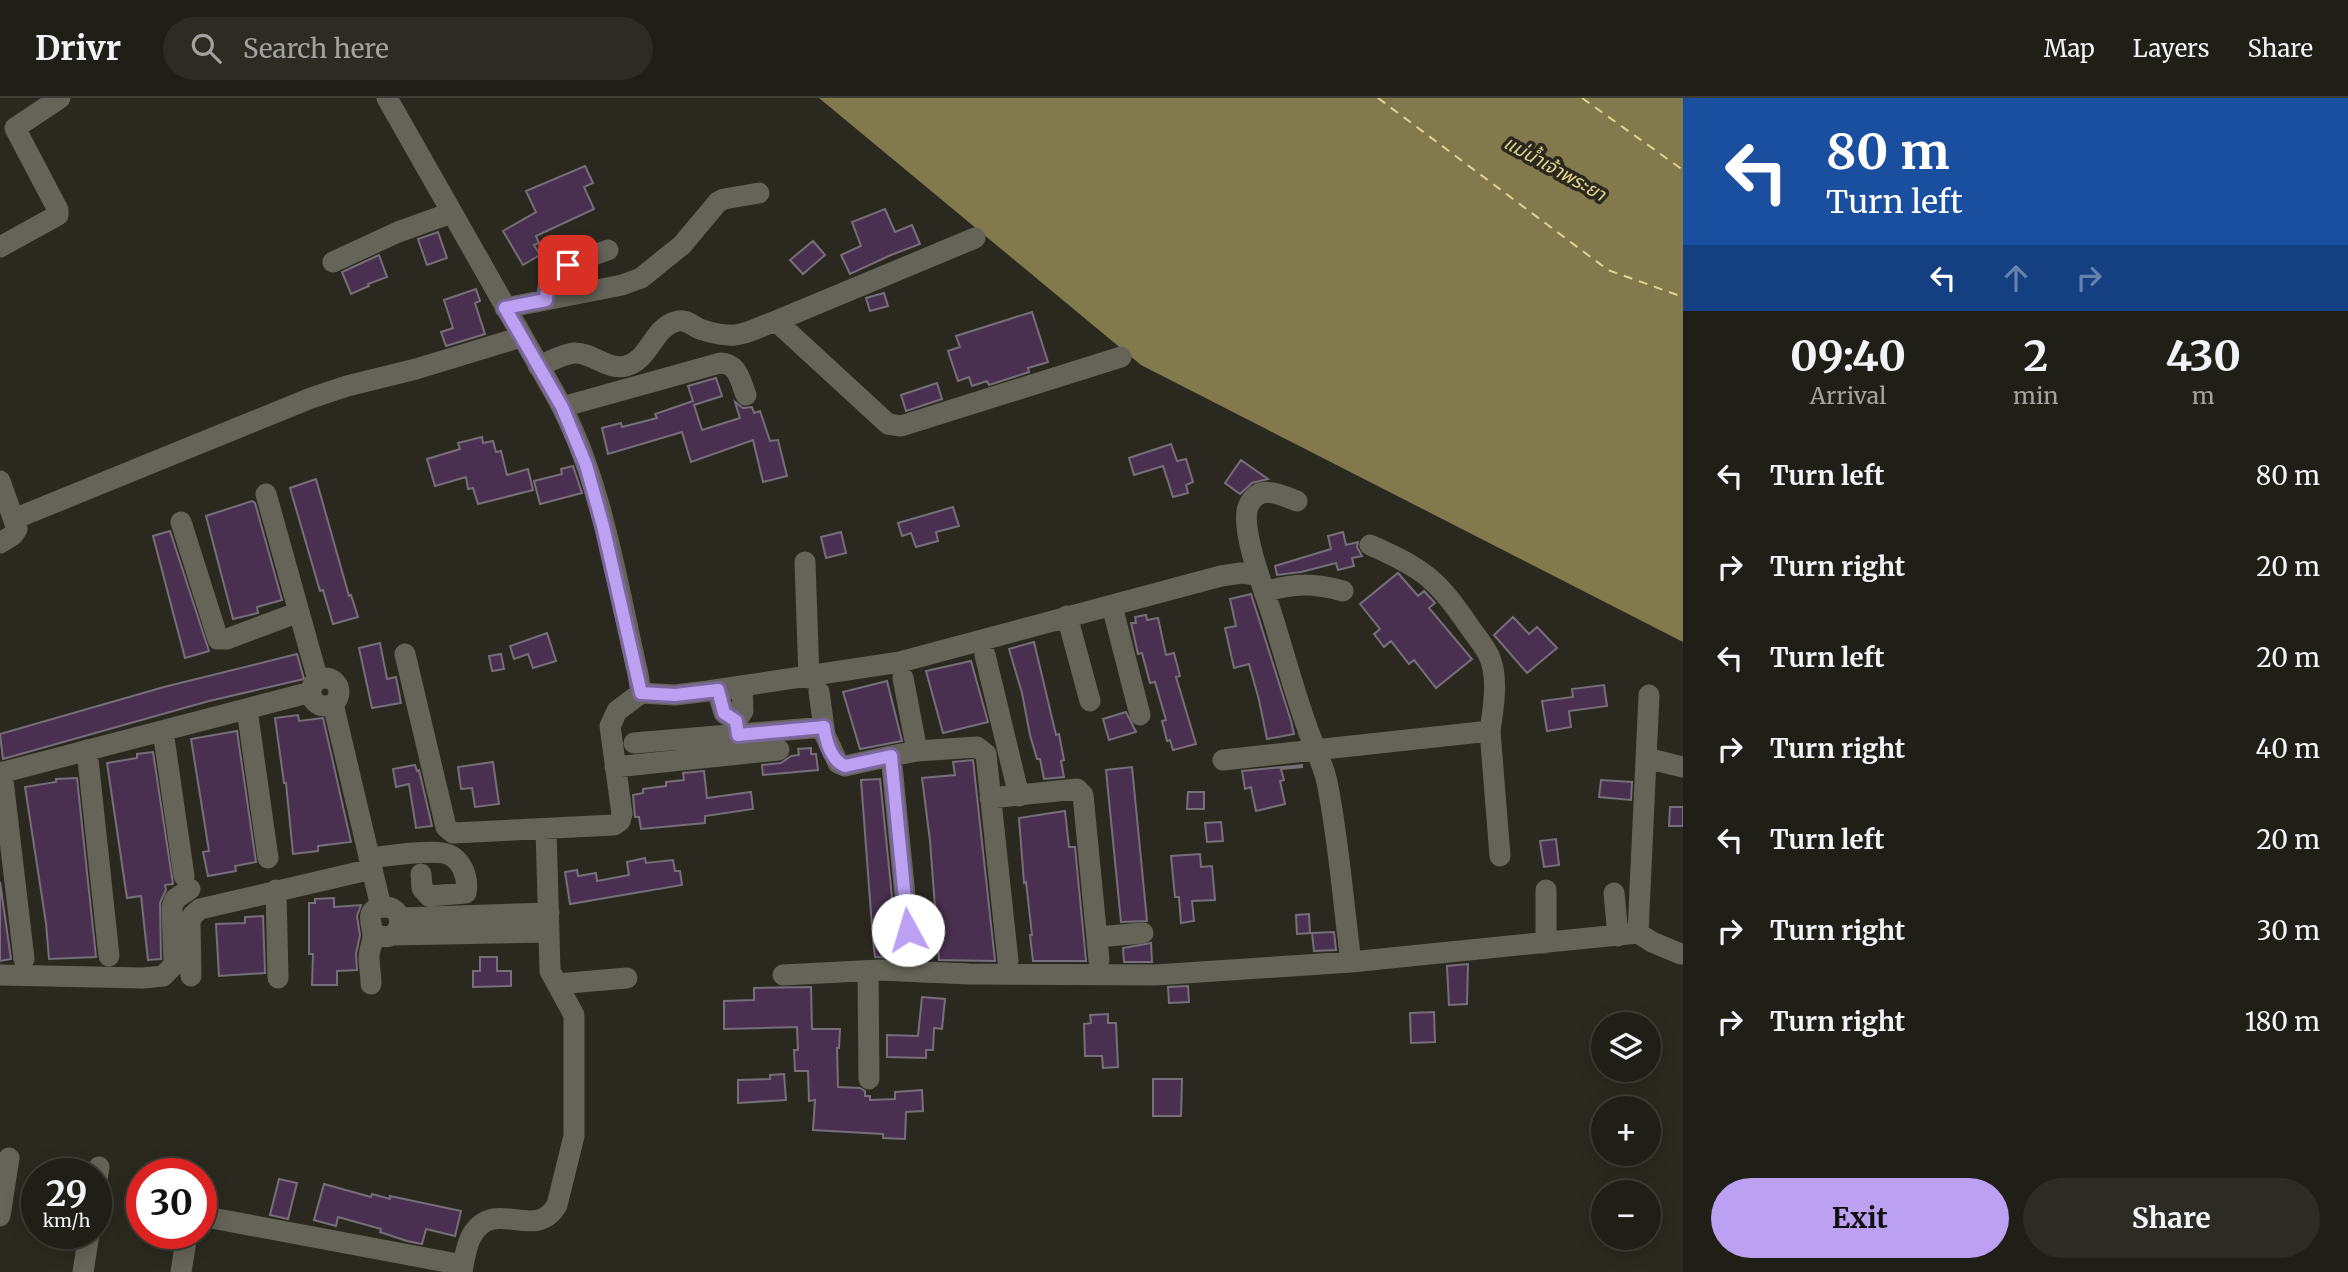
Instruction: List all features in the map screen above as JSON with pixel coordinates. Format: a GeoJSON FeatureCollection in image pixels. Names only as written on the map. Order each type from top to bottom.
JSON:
{"type":"FeatureCollection","features":[{"type":"Feature","properties":{"kind":"street"},"geometry":{"type":"LineString","coordinates":[[0,247],[58,215],[58,210],[15,128],[60,98]]}},
{"type":"Feature","properties":{"kind":"street"},"geometry":{"type":"LineString","coordinates":[[387,98],[562,407],[586,465],[603,526],[641,693]]}},
{"type":"Feature","properties":{"kind":"street"},"geometry":{"type":"LineString","coordinates":[[505,308],[622,285],[641,278],[682,245],[718,202],[758,193]]}},
{"type":"Feature","properties":{"kind":"street"},"geometry":{"type":"LineString","coordinates":[[333,262],[398,232],[451,213]]}},
{"type":"Feature","properties":{"kind":"street"},"geometry":{"type":"LineString","coordinates":[[538,366],[578,353],[611,365],[625,366],[639,360],[657,336],[678,321],[685,321],[702,330],[736,335],[975,238]]}},
{"type":"Feature","properties":{"kind":"street"},"geometry":{"type":"LineString","coordinates":[[546,300],[551,276],[559,268],[608,250]]}},
{"type":"Feature","properties":{"kind":"street"},"geometry":{"type":"LineString","coordinates":[[776,321],[888,424],[894,426],[1121,357]]}},
{"type":"Feature","properties":{"kind":"street"},"geometry":{"type":"LineString","coordinates":[[14,519],[311,398],[522,337]]}},
{"type":"Feature","properties":{"kind":"street"},"geometry":{"type":"LineString","coordinates":[[562,407],[720,363],[728,363],[734,367],[746,395]]}},
{"type":"Feature","properties":{"kind":"street"},"geometry":{"type":"LineString","coordinates":[[0,481],[17,529],[0,543]]}},
{"type":"Feature","properties":{"kind":"street"},"geometry":{"type":"LineString","coordinates":[[1297,501],[1265,491],[1257,494],[1249,507],[1247,517],[1260,584],[1327,780],[1351,962]]}},
{"type":"Feature","properties":{"kind":"street"},"geometry":{"type":"LineString","coordinates":[[267,494],[299,612],[314,686],[313,700],[318,705],[332,704],[387,923],[369,957],[371,984]]}},
{"type":"Feature","properties":{"kind":"street"},"geometry":{"type":"LineString","coordinates":[[181,522],[218,639],[227,639],[299,612]]}},
{"type":"Feature","properties":{"kind":"street"},"geometry":{"type":"LineString","coordinates":[[1370,545],[1404,560],[1431,578],[1449,596],[1492,662],[1495,699],[1490,731],[1500,856]]}},
{"type":"Feature","properties":{"kind":"street"},"geometry":{"type":"LineString","coordinates":[[805,562],[814,685],[830,750],[838,763],[845,766],[918,751],[977,747],[986,754],[1008,961]]}},
{"type":"Feature","properties":{"kind":"street"},"geometry":{"type":"LineString","coordinates":[[405,654],[449,831],[453,833],[614,825],[620,821],[622,814],[610,726],[612,718],[641,693],[675,695],[742,687],[814,685],[1067,616],[1241,573],[1260,584],[1300,584],[1343,591]]}},
{"type":"Feature","properties":{"kind":"street"},"geometry":{"type":"LineString","coordinates":[[1112,606],[1140,716]]}},
{"type":"Feature","properties":{"kind":"street"},"geometry":{"type":"LineString","coordinates":[[1067,616],[1090,701]]}},
{"type":"Feature","properties":{"kind":"street"},"geometry":{"type":"LineString","coordinates":[[985,655],[1018,796]]}},
{"type":"Feature","properties":{"kind":"street"},"geometry":{"type":"LineString","coordinates":[[902,678],[918,751]]}},
{"type":"Feature","properties":{"kind":"street"},"geometry":{"type":"LineString","coordinates":[[24,958],[1,773],[247,709],[314,686]]}},
{"type":"Feature","properties":{"kind":"street"},"geometry":{"type":"LineString","coordinates":[[737,728],[743,711],[742,687]]}},
{"type":"Feature","properties":{"kind":"street"},"geometry":{"type":"LineString","coordinates":[[718,690],[724,713],[737,728]]}},
{"type":"Feature","properties":{"kind":"street"},"geometry":{"type":"LineString","coordinates":[[1628,935],[1646,758],[1649,695]]}},
{"type":"Feature","properties":{"kind":"street"},"geometry":{"type":"LineString","coordinates":[[247,709],[268,858]]}},
{"type":"Feature","properties":{"kind":"street"},"geometry":{"type":"LineString","coordinates":[[634,743],[737,728],[824,727]]}},
{"type":"Feature","properties":{"kind":"street"},"geometry":{"type":"LineString","coordinates":[[0,975],[144,978],[163,976],[174,965],[172,907],[187,883],[163,731]]}},
{"type":"Feature","properties":{"kind":"street"},"geometry":{"type":"LineString","coordinates":[[1223,760],[1490,731]]}},
{"type":"Feature","properties":{"kind":"street"},"geometry":{"type":"LineString","coordinates":[[87,750],[109,956]]}},
{"type":"Feature","properties":{"kind":"street"},"geometry":{"type":"LineString","coordinates":[[615,767],[779,750]]}},
{"type":"Feature","properties":{"kind":"street"},"geometry":{"type":"LineString","coordinates":[[891,756],[911,954]]}},
{"type":"Feature","properties":{"kind":"street"},"geometry":{"type":"LineString","coordinates":[[1646,758],[1683,767]]}},
{"type":"Feature","properties":{"kind":"street"},"geometry":{"type":"LineString","coordinates":[[990,798],[1077,789],[1083,795],[1099,960]]}},
{"type":"Feature","properties":{"kind":"street"},"geometry":{"type":"LineString","coordinates":[[217,1219],[463,1268],[471,1236],[482,1223],[495,1218],[541,1222],[551,1214],[557,1205],[574,1136],[574,1015],[550,971],[545,829]]}},
{"type":"Feature","properties":{"kind":"street"},"geometry":{"type":"LineString","coordinates":[[191,976],[190,922],[193,915],[204,906],[276,890],[370,863],[443,853],[455,858],[462,867],[466,877],[466,893],[429,896],[422,888],[421,874]]}},
{"type":"Feature","properties":{"kind":"street"},"geometry":{"type":"LineString","coordinates":[[276,890],[278,978]]}},
{"type":"Feature","properties":{"kind":"street"},"geometry":{"type":"LineString","coordinates":[[1546,890],[1546,943]]}},
{"type":"Feature","properties":{"kind":"street"},"geometry":{"type":"LineString","coordinates":[[1615,893],[1628,935]]}},
{"type":"Feature","properties":{"kind":"street"},"geometry":{"type":"LineString","coordinates":[[387,923],[549,922]]}},
{"type":"Feature","properties":{"kind":"street"},"geometry":{"type":"LineString","coordinates":[[1097,937],[1143,933]]}},
{"type":"Feature","properties":{"kind":"street"},"geometry":{"type":"LineString","coordinates":[[783,975],[868,971],[1155,975],[1351,962],[1628,935],[1681,954]]}},
{"type":"Feature","properties":{"kind":"street"},"geometry":{"type":"LineString","coordinates":[[868,971],[869,1079]]}},
{"type":"Feature","properties":{"kind":"street"},"geometry":{"type":"LineString","coordinates":[[557,984],[627,978]]}},
{"type":"Feature","properties":{"kind":"street"},"geometry":{"type":"LineString","coordinates":[[0,1216],[9,1158]]}},
{"type":"Feature","properties":{"kind":"street"},"geometry":{"type":"LineString","coordinates":[[83,1272],[87,1249]]}},
{"type":"Feature","properties":{"kind":"street"},"geometry":{"type":"LineString","coordinates":[[181,1272],[185,1249]]}},
{"type":"Feature","properties":{"kind":"water","name":"แม่น้ำเจ้าพระยา"},"geometry":{"type":"Polygon","coordinates":[[[819,98],[1683,98],[1683,642],[1141,365],[819,98]]]}},
{"type":"Feature","properties":{"kind":"building"},"geometry":{"type":"Polygon","coordinates":[[[585,166],[593,183],[584,187],[594,209],[536,236],[539,243],[534,245],[540,255],[523,265],[503,231],[536,212],[526,191],[585,166]]]}},
{"type":"Feature","properties":{"kind":"building"},"geometry":{"type":"Polygon","coordinates":[[[885,209],[895,232],[912,225],[920,244],[850,274],[841,255],[861,246],[852,222],[885,209]]]}},
{"type":"Feature","properties":{"kind":"building"},"geometry":{"type":"Polygon","coordinates":[[[438,232],[447,258],[427,265],[418,239],[438,232]]]}},
{"type":"Feature","properties":{"kind":"building"},"geometry":{"type":"Polygon","coordinates":[[[813,241],[825,255],[803,274],[790,260],[813,241]]]}},
{"type":"Feature","properties":{"kind":"building"},"geometry":{"type":"Polygon","coordinates":[[[379,255],[387,277],[351,294],[342,272],[379,255]]]}},
{"type":"Feature","properties":{"kind":"building"},"geometry":{"type":"Polygon","coordinates":[[[476,289],[480,301],[475,303],[485,334],[446,346],[441,332],[453,328],[444,300],[476,289]]]}},
{"type":"Feature","properties":{"kind":"building"},"geometry":{"type":"Polygon","coordinates":[[[884,293],[888,306],[870,311],[866,298],[884,293]]]}},
{"type":"Feature","properties":{"kind":"building"},"geometry":{"type":"Polygon","coordinates":[[[1032,312],[1048,362],[1028,368],[1029,372],[989,385],[987,381],[972,386],[969,377],[958,381],[948,351],[960,347],[956,336],[1032,312]]]}},
{"type":"Feature","properties":{"kind":"building"},"geometry":{"type":"Polygon","coordinates":[[[716,378],[722,396],[694,405],[702,430],[740,418],[735,402],[743,408],[752,407],[754,413],[760,411],[770,441],[778,440],[787,476],[763,482],[753,440],[691,462],[682,432],[608,454],[602,428],[621,423],[622,427],[657,418],[655,414],[693,401],[688,386],[716,378]]]}},
{"type":"Feature","properties":{"kind":"building"},"geometry":{"type":"Polygon","coordinates":[[[937,383],[942,399],[906,411],[901,395],[937,383]]]}},
{"type":"Feature","properties":{"kind":"building"},"geometry":{"type":"Polygon","coordinates":[[[482,437],[483,443],[493,441],[496,452],[501,451],[507,475],[528,469],[533,490],[478,504],[473,488],[468,489],[466,477],[435,486],[427,459],[460,449],[458,443],[482,437]]]}},
{"type":"Feature","properties":{"kind":"building"},"geometry":{"type":"Polygon","coordinates":[[[1171,444],[1177,461],[1186,459],[1193,482],[1186,485],[1188,493],[1173,497],[1163,466],[1134,475],[1129,458],[1171,444]]]}},
{"type":"Feature","properties":{"kind":"building"},"geometry":{"type":"Polygon","coordinates":[[[1241,460],[1268,479],[1252,483],[1240,494],[1225,483],[1241,460]]]}},
{"type":"Feature","properties":{"kind":"building"},"geometry":{"type":"Polygon","coordinates":[[[573,466],[582,493],[540,504],[534,481],[562,474],[561,469],[573,466]]]}},
{"type":"Feature","properties":{"kind":"building"},"geometry":{"type":"Polygon","coordinates":[[[316,479],[349,596],[351,595],[358,617],[333,624],[323,590],[320,591],[290,488],[316,479]]]}},
{"type":"Feature","properties":{"kind":"building"},"geometry":{"type":"Polygon","coordinates":[[[252,501],[255,503],[282,600],[257,607],[258,613],[233,619],[206,516],[252,501]]]}},
{"type":"Feature","properties":{"kind":"building"},"geometry":{"type":"Polygon","coordinates":[[[953,507],[959,526],[936,532],[938,541],[916,547],[911,533],[902,536],[898,523],[953,507]]]}},
{"type":"Feature","properties":{"kind":"building"},"geometry":{"type":"Polygon","coordinates":[[[170,531],[209,651],[185,658],[153,536],[170,531]]]}},
{"type":"Feature","properties":{"kind":"building"},"geometry":{"type":"Polygon","coordinates":[[[841,532],[846,553],[826,558],[821,537],[841,532]]]}},
{"type":"Feature","properties":{"kind":"building"},"geometry":{"type":"Polygon","coordinates":[[[1343,532],[1346,545],[1358,542],[1357,547],[1362,556],[1352,558],[1354,566],[1338,570],[1336,563],[1277,575],[1275,566],[1331,549],[1328,536],[1343,532]]]}},
{"type":"Feature","properties":{"kind":"building"},"geometry":{"type":"Polygon","coordinates":[[[1398,573],[1418,596],[1424,591],[1435,603],[1429,608],[1472,659],[1436,688],[1414,660],[1409,664],[1391,641],[1384,647],[1374,634],[1380,629],[1360,604],[1398,573]]]}},
{"type":"Feature","properties":{"kind":"building"},"geometry":{"type":"Polygon","coordinates":[[[1251,594],[1294,734],[1267,739],[1249,664],[1234,668],[1225,628],[1236,626],[1230,599],[1251,594]]]}},
{"type":"Feature","properties":{"kind":"building"},"geometry":{"type":"Polygon","coordinates":[[[1146,615],[1147,620],[1158,618],[1166,655],[1174,653],[1180,676],[1176,677],[1196,744],[1173,750],[1170,740],[1167,741],[1162,721],[1166,720],[1155,682],[1150,683],[1142,653],[1138,654],[1131,623],[1136,623],[1135,617],[1146,615]]]}},
{"type":"Feature","properties":{"kind":"building"},"geometry":{"type":"Polygon","coordinates":[[[1513,617],[1529,634],[1537,627],[1557,648],[1527,673],[1494,635],[1513,617]]]}},
{"type":"Feature","properties":{"kind":"building"},"geometry":{"type":"Polygon","coordinates":[[[547,633],[556,661],[533,668],[528,654],[514,659],[510,646],[547,633]]]}},
{"type":"Feature","properties":{"kind":"building"},"geometry":{"type":"Polygon","coordinates":[[[1034,642],[1056,735],[1059,734],[1064,777],[1044,779],[1009,649],[1034,642]]]}},
{"type":"Feature","properties":{"kind":"building"},"geometry":{"type":"Polygon","coordinates":[[[380,643],[387,679],[396,677],[401,703],[372,708],[359,648],[380,643]]]}},
{"type":"Feature","properties":{"kind":"building"},"geometry":{"type":"Polygon","coordinates":[[[297,654],[304,679],[209,701],[3,759],[0,734],[164,687],[297,654]]]}},
{"type":"Feature","properties":{"kind":"building"},"geometry":{"type":"Polygon","coordinates":[[[501,654],[504,669],[492,671],[489,656],[501,654]]]}},
{"type":"Feature","properties":{"kind":"building"},"geometry":{"type":"Polygon","coordinates":[[[971,661],[988,722],[943,733],[926,671],[971,661]]]}},
{"type":"Feature","properties":{"kind":"building"},"geometry":{"type":"Polygon","coordinates":[[[887,681],[902,741],[860,749],[843,692],[887,681]]]}},
{"type":"Feature","properties":{"kind":"building"},"geometry":{"type":"Polygon","coordinates":[[[1604,685],[1607,706],[1569,711],[1571,727],[1547,731],[1542,701],[1573,697],[1572,689],[1604,685]]]}},
{"type":"Feature","properties":{"kind":"building"},"geometry":{"type":"Polygon","coordinates":[[[1126,712],[1136,732],[1109,740],[1103,719],[1126,712]]]}},
{"type":"Feature","properties":{"kind":"building"},"geometry":{"type":"Polygon","coordinates":[[[298,715],[299,721],[323,718],[351,842],[318,846],[318,851],[293,854],[286,783],[275,718],[298,715]]]}},
{"type":"Feature","properties":{"kind":"building"},"geometry":{"type":"Polygon","coordinates":[[[237,731],[256,862],[235,866],[236,871],[208,876],[203,852],[209,851],[191,739],[237,731]]]}},
{"type":"Feature","properties":{"kind":"building"},"geometry":{"type":"Polygon","coordinates":[[[811,748],[811,754],[816,754],[818,770],[763,775],[762,765],[781,763],[791,756],[799,755],[798,749],[811,748]]]}},
{"type":"Feature","properties":{"kind":"building"},"geometry":{"type":"Polygon","coordinates":[[[153,752],[173,884],[165,885],[166,890],[160,903],[161,959],[148,960],[141,896],[127,898],[107,763],[137,758],[137,754],[153,752]]]}},
{"type":"Feature","properties":{"kind":"building"},"geometry":{"type":"Polygon","coordinates":[[[973,760],[995,961],[939,960],[930,841],[922,778],[955,775],[953,762],[973,760]]]}},
{"type":"Feature","properties":{"kind":"building"},"geometry":{"type":"Polygon","coordinates":[[[493,762],[499,804],[475,807],[472,788],[461,789],[458,767],[493,762]]]}},
{"type":"Feature","properties":{"kind":"building"},"geometry":{"type":"Polygon","coordinates":[[[415,765],[417,771],[419,770],[432,826],[416,828],[409,784],[396,787],[393,769],[415,765]]]}},
{"type":"Feature","properties":{"kind":"building"},"geometry":{"type":"Polygon","coordinates":[[[1302,765],[1281,769],[1284,780],[1280,781],[1285,804],[1256,811],[1251,787],[1245,789],[1242,771],[1302,765]]]}},
{"type":"Feature","properties":{"kind":"building"},"geometry":{"type":"Polygon","coordinates":[[[1132,767],[1147,921],[1121,922],[1106,770],[1132,767]]]}},
{"type":"Feature","properties":{"kind":"building"},"geometry":{"type":"Polygon","coordinates":[[[704,771],[707,798],[751,792],[753,809],[705,816],[705,823],[641,829],[639,817],[635,817],[633,795],[643,793],[643,789],[666,786],[666,782],[684,780],[683,773],[704,771]]]}},
{"type":"Feature","properties":{"kind":"building"},"geometry":{"type":"Polygon","coordinates":[[[77,778],[96,957],[49,959],[25,787],[56,782],[56,779],[77,778]]]}},
{"type":"Feature","properties":{"kind":"building"},"geometry":{"type":"Polygon","coordinates":[[[880,779],[898,958],[875,957],[873,940],[861,780],[880,779]]]}},
{"type":"Feature","properties":{"kind":"building"},"geometry":{"type":"Polygon","coordinates":[[[1601,780],[1632,782],[1631,800],[1599,797],[1601,780]]]}},
{"type":"Feature","properties":{"kind":"building"},"geometry":{"type":"Polygon","coordinates":[[[1188,792],[1204,792],[1204,809],[1187,809],[1188,792]]]}},
{"type":"Feature","properties":{"kind":"building"},"geometry":{"type":"Polygon","coordinates":[[[1670,807],[1683,807],[1683,826],[1669,826],[1670,807]]]}},
{"type":"Feature","properties":{"kind":"building"},"geometry":{"type":"Polygon","coordinates":[[[1065,811],[1069,847],[1075,847],[1086,961],[1033,961],[1019,818],[1065,811]]]}},
{"type":"Feature","properties":{"kind":"building"},"geometry":{"type":"Polygon","coordinates":[[[1221,822],[1223,841],[1207,842],[1205,823],[1221,822]]]}},
{"type":"Feature","properties":{"kind":"building"},"geometry":{"type":"Polygon","coordinates":[[[1556,839],[1559,865],[1544,867],[1540,841],[1556,839]]]}},
{"type":"Feature","properties":{"kind":"building"},"geometry":{"type":"Polygon","coordinates":[[[1200,854],[1201,867],[1212,866],[1215,900],[1192,901],[1194,921],[1181,923],[1171,856],[1200,854]]]}},
{"type":"Feature","properties":{"kind":"building"},"geometry":{"type":"Polygon","coordinates":[[[645,858],[646,863],[673,860],[675,871],[680,871],[682,885],[570,904],[565,872],[577,870],[578,876],[596,873],[597,881],[629,875],[627,862],[645,858]]]}},
{"type":"Feature","properties":{"kind":"building"},"geometry":{"type":"Polygon","coordinates":[[[0,882],[11,959],[0,961],[0,882]]]}},
{"type":"Feature","properties":{"kind":"building"},"geometry":{"type":"Polygon","coordinates":[[[334,898],[334,907],[361,905],[357,916],[360,935],[356,954],[357,970],[337,971],[337,985],[312,985],[313,954],[309,954],[309,903],[315,903],[315,899],[334,898]]]}},
{"type":"Feature","properties":{"kind":"building"},"geometry":{"type":"Polygon","coordinates":[[[1309,914],[1310,933],[1297,934],[1296,915],[1309,914]]]}},
{"type":"Feature","properties":{"kind":"building"},"geometry":{"type":"Polygon","coordinates":[[[263,916],[265,973],[219,976],[216,924],[245,923],[245,917],[263,916]]]}},
{"type":"Feature","properties":{"kind":"building"},"geometry":{"type":"Polygon","coordinates":[[[1334,932],[1336,950],[1314,951],[1312,933],[1334,932]]]}},
{"type":"Feature","properties":{"kind":"building"},"geometry":{"type":"Polygon","coordinates":[[[1151,943],[1152,962],[1124,962],[1123,948],[1151,943]]]}},
{"type":"Feature","properties":{"kind":"building"},"geometry":{"type":"Polygon","coordinates":[[[480,957],[497,957],[497,971],[511,971],[511,986],[473,987],[473,971],[480,971],[480,957]]]}},
{"type":"Feature","properties":{"kind":"building"},"geometry":{"type":"Polygon","coordinates":[[[1468,964],[1467,1004],[1449,1005],[1447,966],[1468,964]]]}},
{"type":"Feature","properties":{"kind":"building"},"geometry":{"type":"Polygon","coordinates":[[[1188,986],[1189,1002],[1169,1003],[1168,987],[1188,986]]]}},
{"type":"Feature","properties":{"kind":"building"},"geometry":{"type":"Polygon","coordinates":[[[811,987],[812,1029],[840,1029],[837,1048],[838,1087],[860,1088],[865,1091],[865,1096],[870,1096],[870,1100],[895,1099],[895,1092],[922,1090],[923,1111],[906,1112],[905,1139],[883,1138],[883,1134],[813,1130],[815,1100],[809,1101],[808,1071],[795,1071],[797,1027],[724,1029],[724,1001],[754,1000],[754,988],[811,987]]]}},
{"type":"Feature","properties":{"kind":"building"},"geometry":{"type":"Polygon","coordinates":[[[922,997],[945,999],[942,1029],[934,1028],[933,1050],[926,1050],[926,1058],[887,1057],[887,1035],[918,1036],[922,997]]]}},
{"type":"Feature","properties":{"kind":"building"},"geometry":{"type":"Polygon","coordinates":[[[1434,1012],[1435,1042],[1411,1043],[1410,1013],[1434,1012]]]}},
{"type":"Feature","properties":{"kind":"building"},"geometry":{"type":"Polygon","coordinates":[[[1108,1014],[1108,1023],[1116,1023],[1118,1067],[1103,1068],[1102,1056],[1085,1056],[1084,1024],[1091,1023],[1090,1015],[1108,1014]]]}},
{"type":"Feature","properties":{"kind":"building"},"geometry":{"type":"Polygon","coordinates":[[[784,1074],[786,1100],[738,1103],[738,1080],[770,1079],[770,1075],[784,1074]]]}},
{"type":"Feature","properties":{"kind":"building"},"geometry":{"type":"Polygon","coordinates":[[[1153,1079],[1182,1079],[1181,1116],[1153,1116],[1153,1079]]]}},
{"type":"Feature","properties":{"kind":"building"},"geometry":{"type":"Polygon","coordinates":[[[279,1179],[297,1183],[288,1219],[270,1215],[279,1179]]]}},
{"type":"Feature","properties":{"kind":"building"},"geometry":{"type":"Polygon","coordinates":[[[324,1184],[371,1197],[372,1194],[390,1199],[390,1196],[461,1211],[455,1236],[426,1229],[422,1244],[338,1217],[336,1226],[314,1220],[324,1184]]]}},
{"type":"Feature","properties":{"kind":"ferry route"},"geometry":{"type":"LineString","coordinates":[[1378,98],[1608,270],[1683,297]]}},
{"type":"Feature","properties":{"kind":"ferry route"},"geometry":{"type":"LineString","coordinates":[[1582,98],[1683,170]]}},
{"type":"Feature","properties":{"kind":"route"},"geometry":{"type":"LineString","coordinates":[[568,265],[559,268],[551,276],[546,300],[505,308],[562,407],[586,465],[603,526],[641,693],[675,695],[718,690],[724,713],[736,721],[738,735],[824,727],[830,750],[838,763],[845,766],[891,756],[908,930]]}}]}
